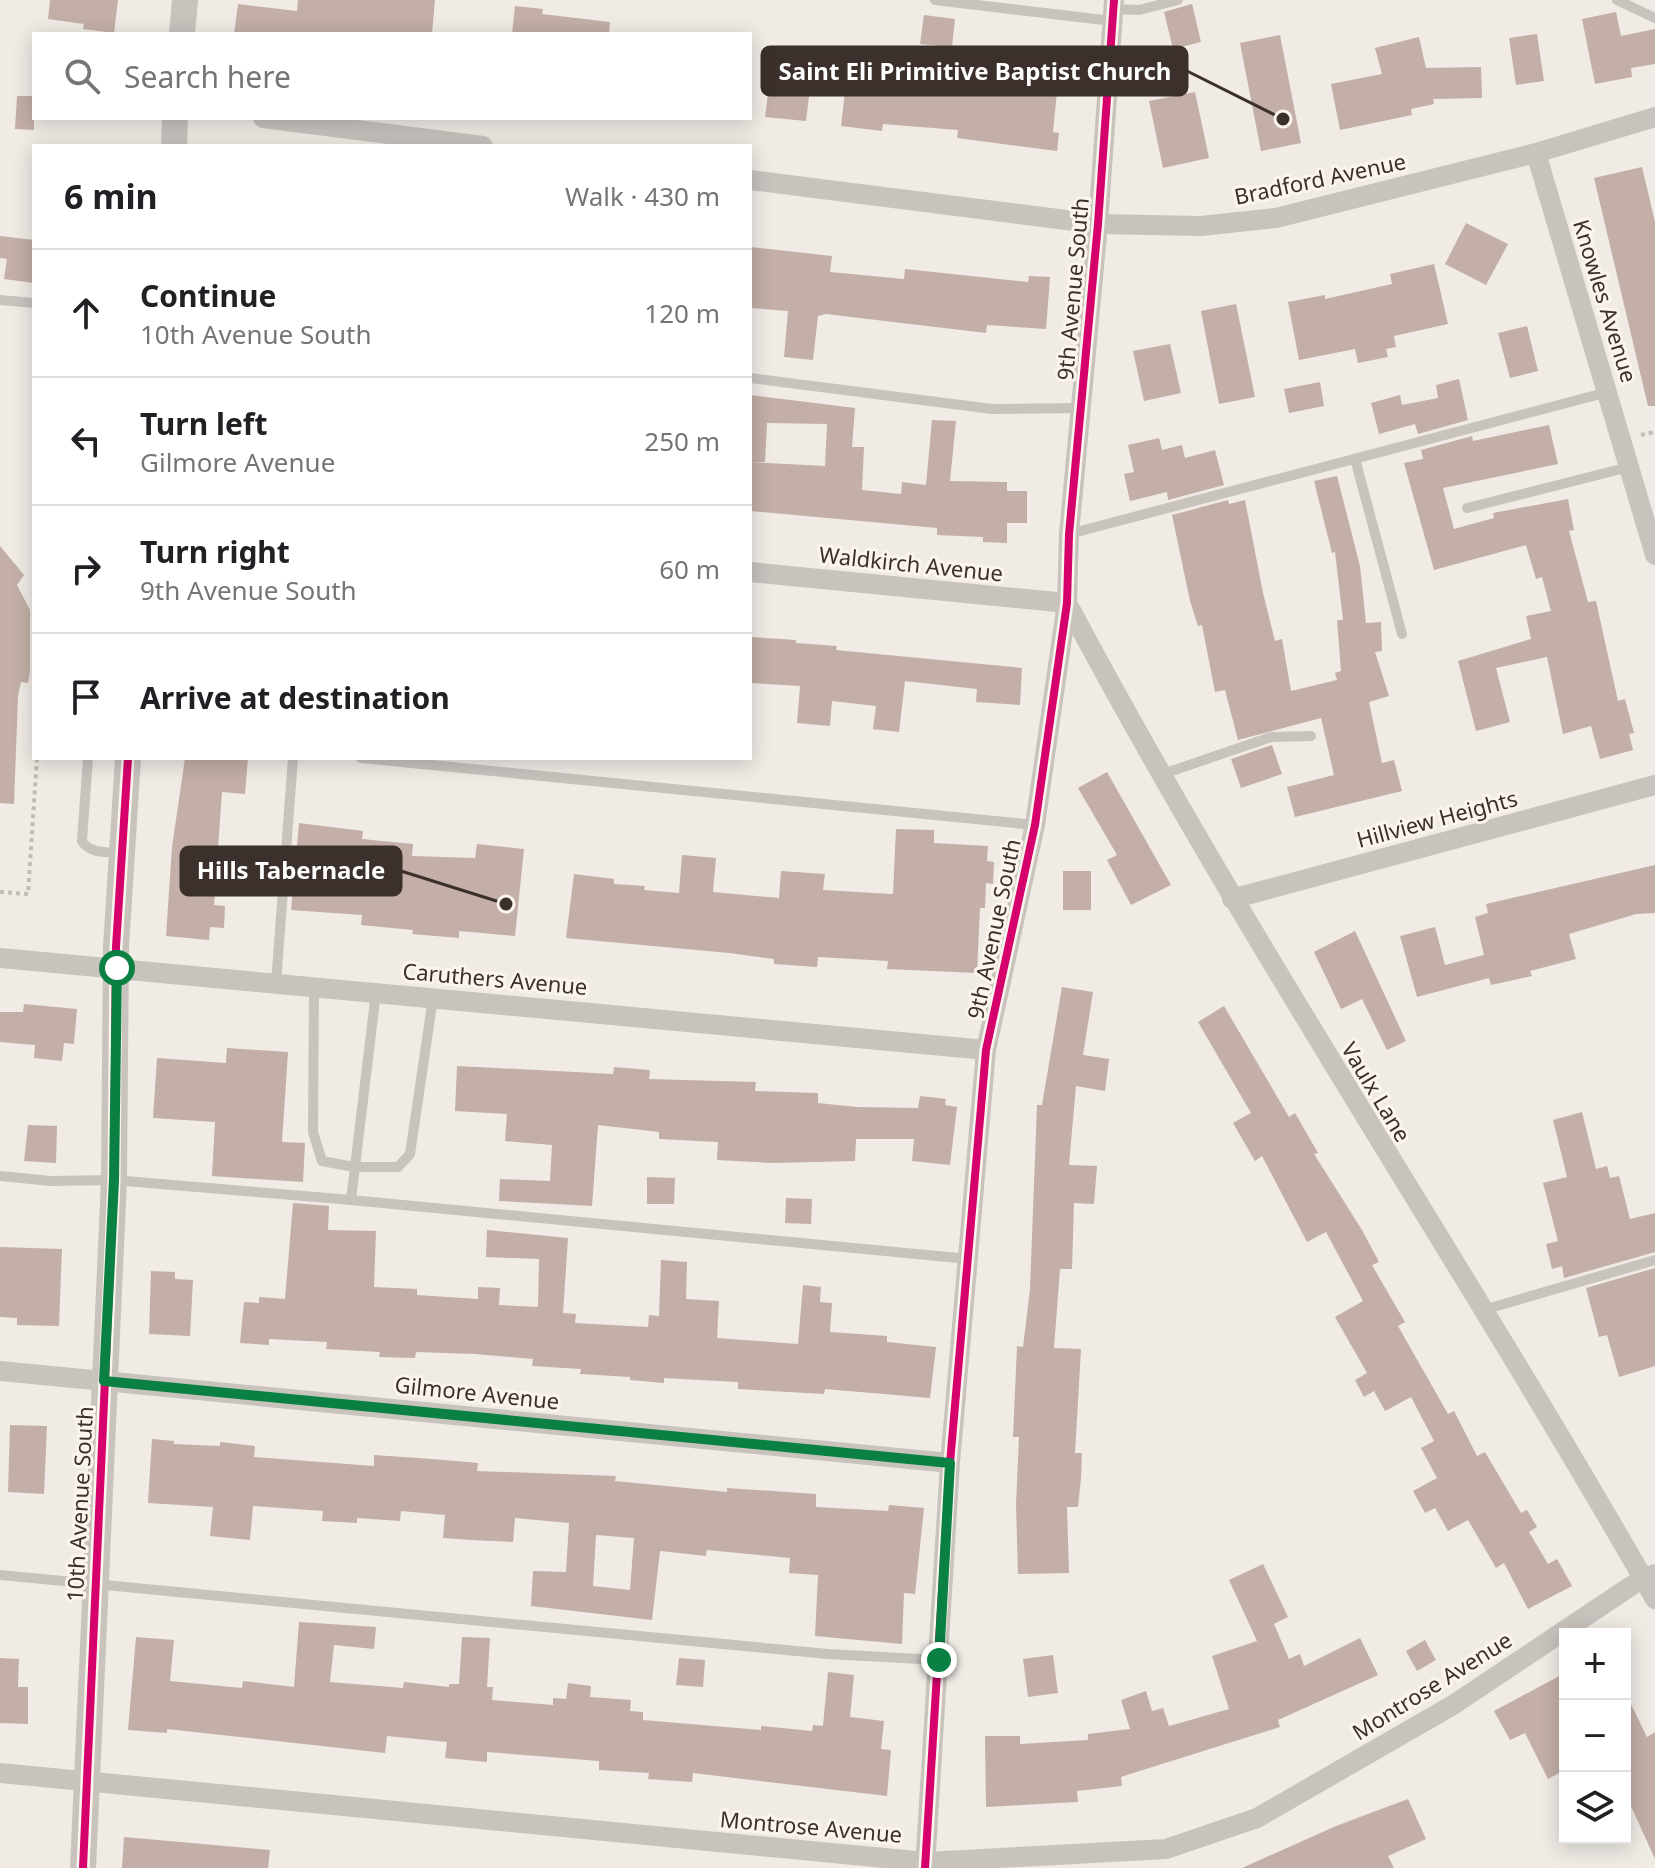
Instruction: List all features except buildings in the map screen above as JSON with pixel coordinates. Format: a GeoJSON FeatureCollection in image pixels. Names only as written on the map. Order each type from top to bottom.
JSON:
{"type":"FeatureCollection","features":[{"type":"Feature","properties":{"kind":"street"},"geometry":{"type":"LineString","coordinates":[[182,32],[185,0]]}},
{"type":"Feature","properties":{"kind":"street","name":"9th Avenue South"},"geometry":{"type":"LineString","coordinates":[[925,1865],[950,1463],[986,1050],[1035,825],[1067,603],[1069,534],[1098,224],[1113,10]]}},
{"type":"Feature","properties":{"kind":"street","name":"Bradford Avenue"},"geometry":{"type":"LineString","coordinates":[[752,180],[1098,224],[1201,226],[1276,218],[1536,153],[1655,117]]}},
{"type":"Feature","properties":{"kind":"street"},"geometry":{"type":"LineString","coordinates":[[174,144],[175,120]]}},
{"type":"Feature","properties":{"kind":"street"},"geometry":{"type":"LineString","coordinates":[[279,120],[467,144]]}},
{"type":"Feature","properties":{"kind":"street","name":"Knowles Avenue"},"geometry":{"type":"LineString","coordinates":[[1536,153],[1655,555]]}},
{"type":"Feature","properties":{"kind":"street","name":"Waldkirch Avenue"},"geometry":{"type":"LineString","coordinates":[[752,572],[1067,603]]}},
{"type":"Feature","properties":{"kind":"street","name":"Vaulx Lane"},"geometry":{"type":"LineString","coordinates":[[1067,603],[1160,775],[1232,899],[1481,1311],[1649,1576],[1655,1599]]}},
{"type":"Feature","properties":{"kind":"street","name":"10th Avenue South"},"geometry":{"type":"LineString","coordinates":[[83,1868],[114,1180],[117,968],[128,760]]}},
{"type":"Feature","properties":{"kind":"street","name":"Hillview Heights"},"geometry":{"type":"LineString","coordinates":[[1232,899],[1655,785]]}},
{"type":"Feature","properties":{"kind":"street","name":"Caruthers Avenue"},"geometry":{"type":"LineString","coordinates":[[0,958],[986,1050]]}},
{"type":"Feature","properties":{"kind":"street","name":"Gilmore Avenue"},"geometry":{"type":"LineString","coordinates":[[0,1371],[950,1463]]}},
{"type":"Feature","properties":{"kind":"street","name":"Montrose Avenue"},"geometry":{"type":"LineString","coordinates":[[0,1773],[925,1865],[1166,1849],[1257,1818],[1453,1705],[1649,1576]]}},
{"type":"Feature","properties":{"kind":"lane"},"geometry":{"type":"LineString","coordinates":[[935,0],[1113,10],[1139,10],[1178,0]]}},
{"type":"Feature","properties":{"kind":"lane"},"geometry":{"type":"LineString","coordinates":[[1617,0],[1655,18]]}},
{"type":"Feature","properties":{"kind":"lane"},"geometry":{"type":"LineString","coordinates":[[0,300],[32,303]]}},
{"type":"Feature","properties":{"kind":"lane"},"geometry":{"type":"LineString","coordinates":[[752,378],[992,409],[1081,408]]}},
{"type":"Feature","properties":{"kind":"lane"},"geometry":{"type":"LineString","coordinates":[[1069,534],[1608,392]]}},
{"type":"Feature","properties":{"kind":"lane"},"geometry":{"type":"LineString","coordinates":[[1355,459],[1402,634]]}},
{"type":"Feature","properties":{"kind":"lane"},"geometry":{"type":"LineString","coordinates":[[1467,508],[1629,467]]}},
{"type":"Feature","properties":{"kind":"lane"},"geometry":{"type":"LineString","coordinates":[[1160,775],[1271,737],[1311,736]]}},
{"type":"Feature","properties":{"kind":"lane"},"geometry":{"type":"LineString","coordinates":[[88,760],[82,841],[86,847],[96,851],[122,853]]}},
{"type":"Feature","properties":{"kind":"lane"},"geometry":{"type":"LineString","coordinates":[[276,983],[293,760]]}},
{"type":"Feature","properties":{"kind":"lane"},"geometry":{"type":"LineString","coordinates":[[381,760],[1035,825]]}},
{"type":"Feature","properties":{"kind":"lane"},"geometry":{"type":"LineString","coordinates":[[314,987],[313,1132],[322,1161],[354,1167],[398,1167],[410,1154],[433,998]]}},
{"type":"Feature","properties":{"kind":"lane"},"geometry":{"type":"LineString","coordinates":[[351,1200],[376,992]]}},
{"type":"Feature","properties":{"kind":"lane"},"geometry":{"type":"LineString","coordinates":[[0,1176],[51,1181],[114,1180],[351,1200],[969,1259]]}},
{"type":"Feature","properties":{"kind":"lane"},"geometry":{"type":"LineString","coordinates":[[1481,1311],[1655,1260]]}},
{"type":"Feature","properties":{"kind":"lane"},"geometry":{"type":"LineString","coordinates":[[0,1575],[812,1653],[939,1660]]}},
{"type":"Feature","properties":{"kind":"path"},"geometry":{"type":"LineString","coordinates":[[1641,435],[1655,432]]}},
{"type":"Feature","properties":{"kind":"path"},"geometry":{"type":"LineString","coordinates":[[0,892],[28,894],[37,760]]}},
{"type":"Feature","properties":{"kind":"cycle path"},"geometry":{"type":"LineString","coordinates":[[925,1868],[950,1463],[986,1050],[1035,825],[1067,603],[1069,534],[1098,224],[1114,0]]}},
{"type":"Feature","properties":{"kind":"cycle path"},"geometry":{"type":"LineString","coordinates":[[83,1868],[114,1180],[116,947],[128,760]]}},
{"type":"Feature","properties":{"kind":"place","name":"Saint Eli Primitive Baptist Church"},"geometry":{"type":"Point","coordinates":[1283,119]}},
{"type":"Feature","properties":{"kind":"place","name":"Hills Tabernacle"},"geometry":{"type":"Point","coordinates":[506,904]}},
{"type":"Feature","properties":{"kind":"route"},"geometry":{"type":"LineString","coordinates":[[117,968],[114,1180],[104,1381],[950,1463],[939,1660]]}}]}
